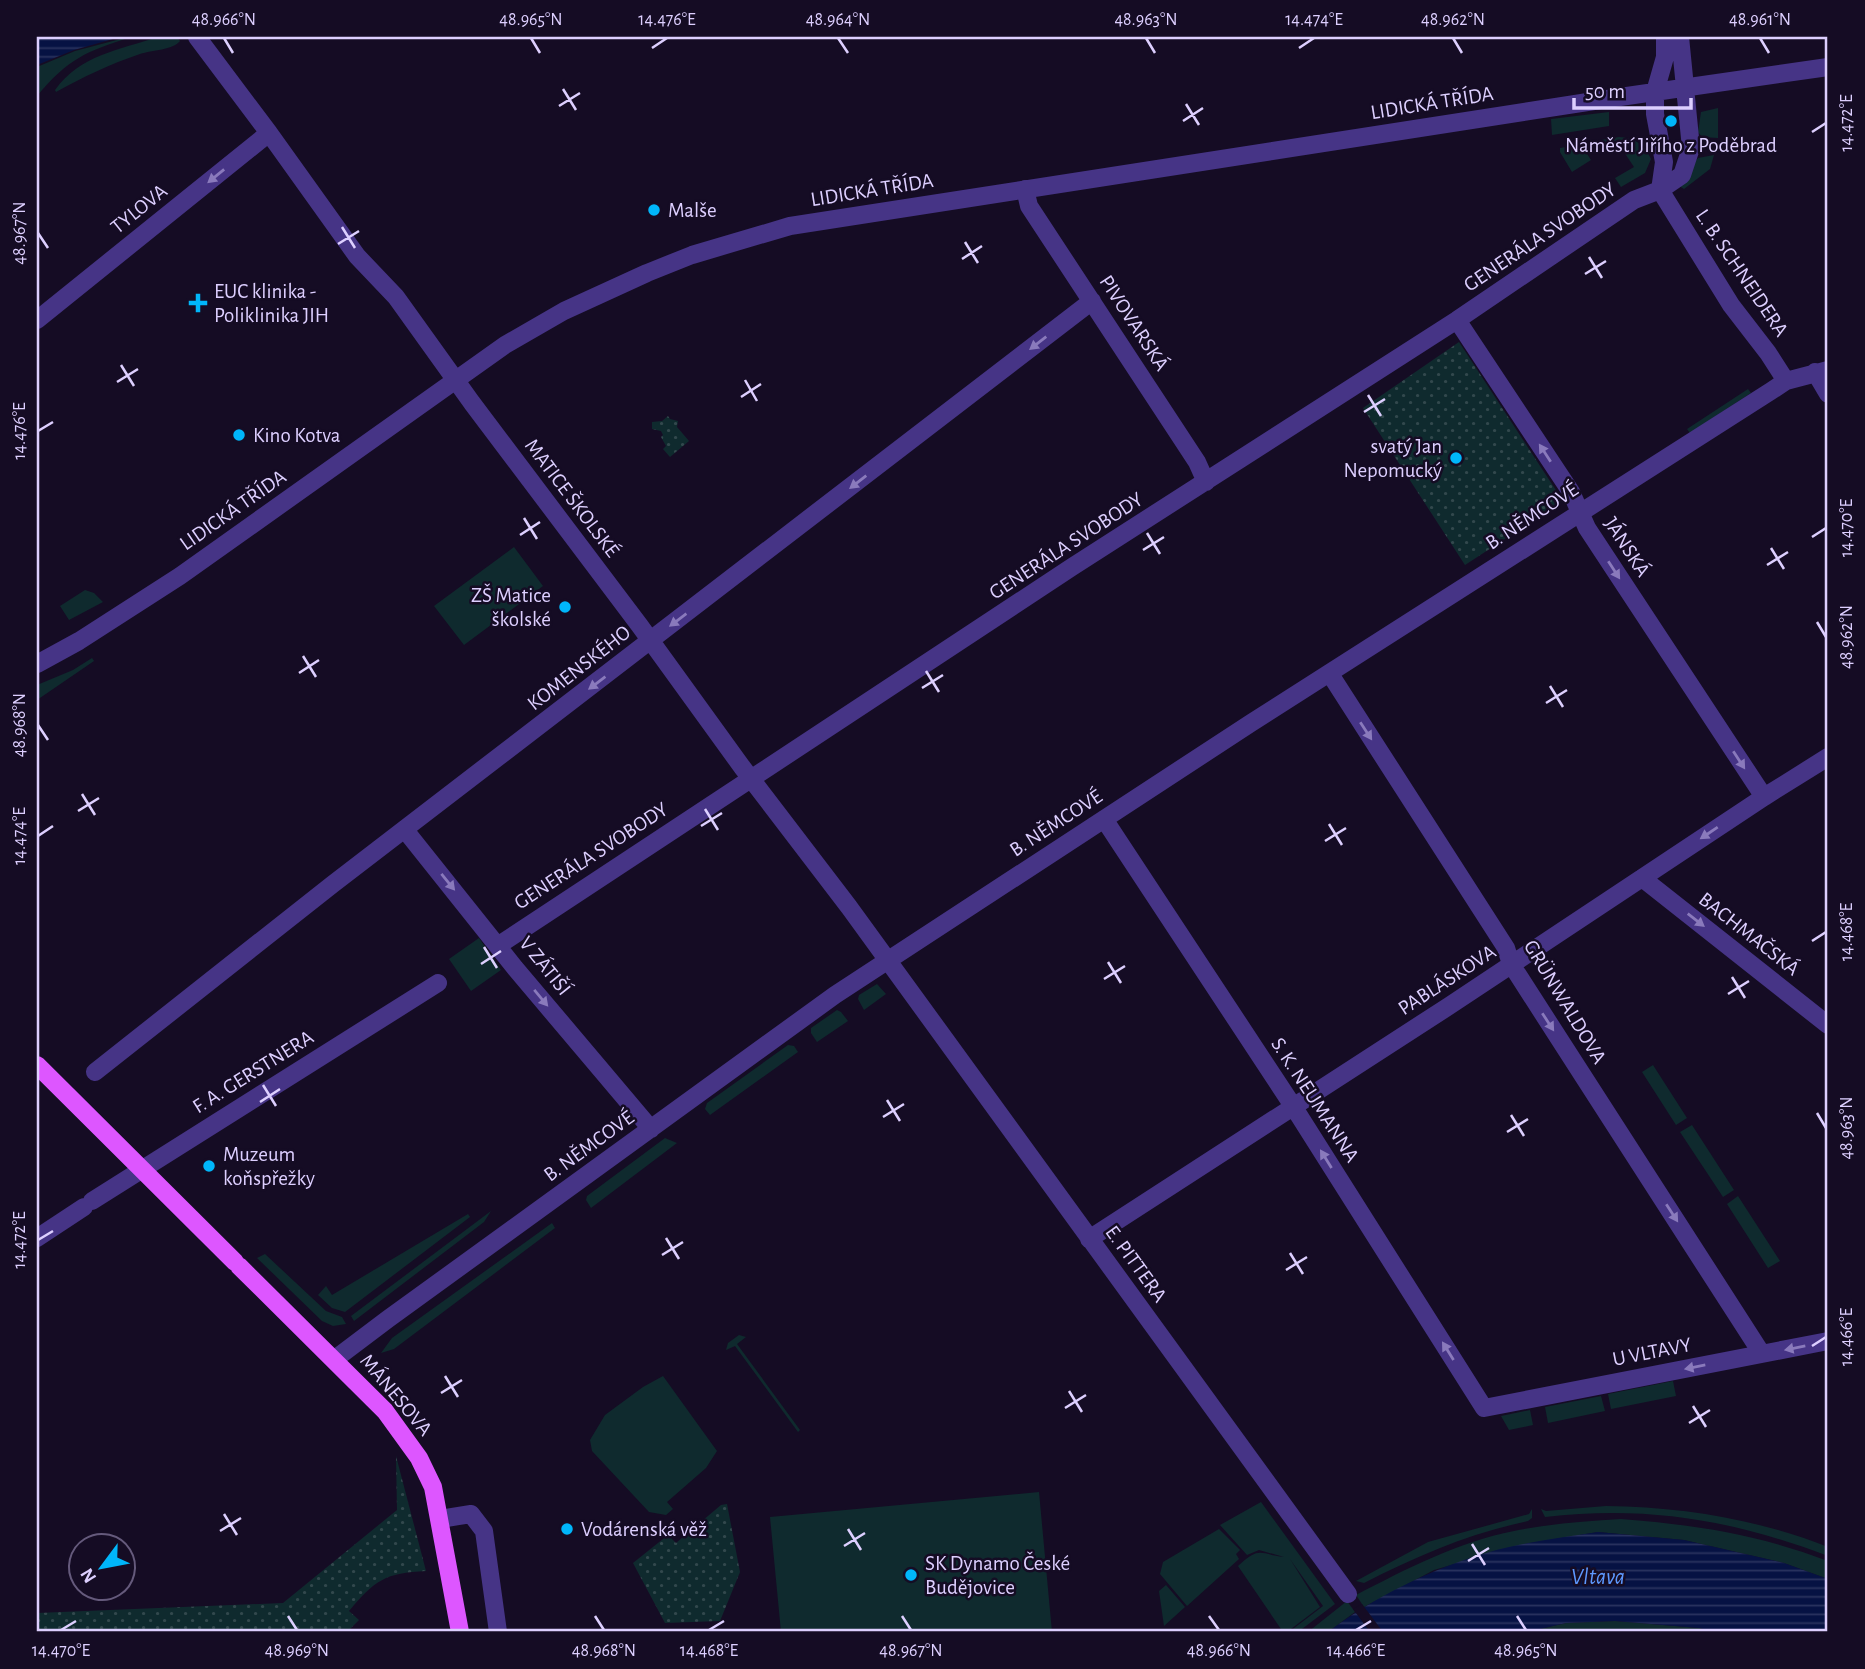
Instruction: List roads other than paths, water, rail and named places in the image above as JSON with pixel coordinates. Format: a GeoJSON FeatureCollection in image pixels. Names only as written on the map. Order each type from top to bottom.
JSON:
{"type":"FeatureCollection","features":[{"type":"Feature","properties":{"kind":"main road","name":"MÁNESOVA"},"geometry":{"type":"LineString","coordinates":[[37,1065],[140,1170],[335,1359],[385,1411],[403,1434],[419,1458],[433,1488],[460,1632]]}},
{"type":"Feature","properties":{"kind":"street","name":"MATICE ŠKOLSKÉ"},"geometry":{"type":"LineString","coordinates":[[197,37],[357,256],[396,297],[455,380],[888,959]]}},
{"type":"Feature","properties":{"kind":"street"},"geometry":{"type":"LineString","coordinates":[[1660,190],[1664,162],[1655,114],[1655,92],[1665,57],[1665,37]]}},
{"type":"Feature","properties":{"kind":"street","name":"GENERÁLA SVOBODY"},"geometry":{"type":"LineString","coordinates":[[499,945],[1457,320],[1634,201],[1660,190],[1682,175],[1691,148],[1681,37]]}},
{"type":"Feature","properties":{"kind":"street","name":"LIDICKÁ TŘÍDA"},"geometry":{"type":"LineString","coordinates":[[37,664],[152,595],[505,345],[618,285],[692,255],[790,226],[1828,67]]}},
{"type":"Feature","properties":{"kind":"street","name":"TYLOVA"},"geometry":{"type":"LineString","coordinates":[[37,320],[269,133]]}},
{"type":"Feature","properties":{"kind":"street","name":"PIVOVARSKÁ"},"geometry":{"type":"LineString","coordinates":[[1025,189],[1029,206],[1197,461],[1206,482]]}},
{"type":"Feature","properties":{"kind":"street","name":"L. B. SCHNEIDERA"},"geometry":{"type":"LineString","coordinates":[[1660,190],[1731,305],[1769,353],[1786,381]]}},
{"type":"Feature","properties":{"kind":"street","name":"KOMENSKÉHO"},"geometry":{"type":"LineString","coordinates":[[95,1072],[1092,301]]}},
{"type":"Feature","properties":{"kind":"street","name":"JÁNSKÁ"},"geometry":{"type":"LineString","coordinates":[[1457,320],[1571,492],[1587,528],[1764,797]]}},
{"type":"Feature","properties":{"kind":"street"},"geometry":{"type":"LineString","coordinates":[[1822,371],[1828,394]]}},
{"type":"Feature","properties":{"kind":"street","name":"B. NĚMCOVÉ"},"geometry":{"type":"LineString","coordinates":[[335,1359],[888,959],[1786,381],[1822,371]]}},
{"type":"Feature","properties":{"kind":"street","name":"GRÜNWALDOVA"},"geometry":{"type":"LineString","coordinates":[[1330,674],[1506,948],[1511,964],[1762,1354]]}},
{"type":"Feature","properties":{"kind":"street","name":"PABLÁSKOVA"},"geometry":{"type":"LineString","coordinates":[[1089,1239],[1828,757]]}},
{"type":"Feature","properties":{"kind":"street","name":"S. K. NEUMANNA"},"geometry":{"type":"LineString","coordinates":[[1104,819],[1293,1106],[1485,1408]]}},
{"type":"Feature","properties":{"kind":"street","name":"V ZÁTIŠÍ"},"geometry":{"type":"LineString","coordinates":[[405,830],[651,1129]]}},
{"type":"Feature","properties":{"kind":"street","name":"BACHMAČSKÁ"},"geometry":{"type":"LineString","coordinates":[[1642,878],[1828,1025]]}},
{"type":"Feature","properties":{"kind":"street","name":"E. PITTERA"},"geometry":{"type":"LineString","coordinates":[[888,959],[1348,1594]]}},
{"type":"Feature","properties":{"kind":"street","name":"F. A. GERSTNERA"},"geometry":{"type":"LineString","coordinates":[[37,1238],[140,1170],[438,983]]}},
{"type":"Feature","properties":{"kind":"street","name":"U VLTAVY"},"geometry":{"type":"LineString","coordinates":[[1485,1408],[1828,1342]]}},
{"type":"Feature","properties":{"kind":"street"},"geometry":{"type":"LineString","coordinates":[[440,1519],[471,1514],[484,1531],[498,1632]]}},
{"type":"Feature","properties":{"kind":"water"},"geometry":{"type":"Polygon","coordinates":[[[37,37],[120,37],[74,50],[37,65],[37,37]]]}},
{"type":"Feature","properties":{"kind":"water","name":"Vltava"},"geometry":{"type":"Polygon","coordinates":[[[1598,1532],[1684,1540],[1784,1563],[1828,1579],[1828,1632],[1717,1632],[1615,1621],[1566,1623],[1527,1632],[1328,1632],[1395,1590],[1471,1557],[1532,1542],[1598,1532]]]}},
{"type":"Feature","properties":{"kind":"place","name":"Náměstí Jiřího z Poděbrad"},"geometry":{"type":"Point","coordinates":[1671,121]}},
{"type":"Feature","properties":{"kind":"place","name":"Malše"},"geometry":{"type":"Point","coordinates":[654,210]}},
{"type":"Feature","properties":{"kind":"place","name":"EUC klinika - Poliklinika JIH"},"geometry":{"type":"Point","coordinates":[198,303]}},
{"type":"Feature","properties":{"kind":"place","name":"Kino Kotva"},"geometry":{"type":"Point","coordinates":[239,435]}},
{"type":"Feature","properties":{"kind":"place","name":"svatý Jan Nepomucký"},"geometry":{"type":"Point","coordinates":[1456,458]}},
{"type":"Feature","properties":{"kind":"place","name":"ZŠ Matice školské"},"geometry":{"type":"Point","coordinates":[565,607]}},
{"type":"Feature","properties":{"kind":"place","name":"Muzeum koňspřežky"},"geometry":{"type":"Point","coordinates":[209,1166]}},
{"type":"Feature","properties":{"kind":"place","name":"Vodárenská věž"},"geometry":{"type":"Point","coordinates":[567,1529]}},
{"type":"Feature","properties":{"kind":"place","name":"SK Dynamo České Budějovice"},"geometry":{"type":"Point","coordinates":[911,1575]}}]}
